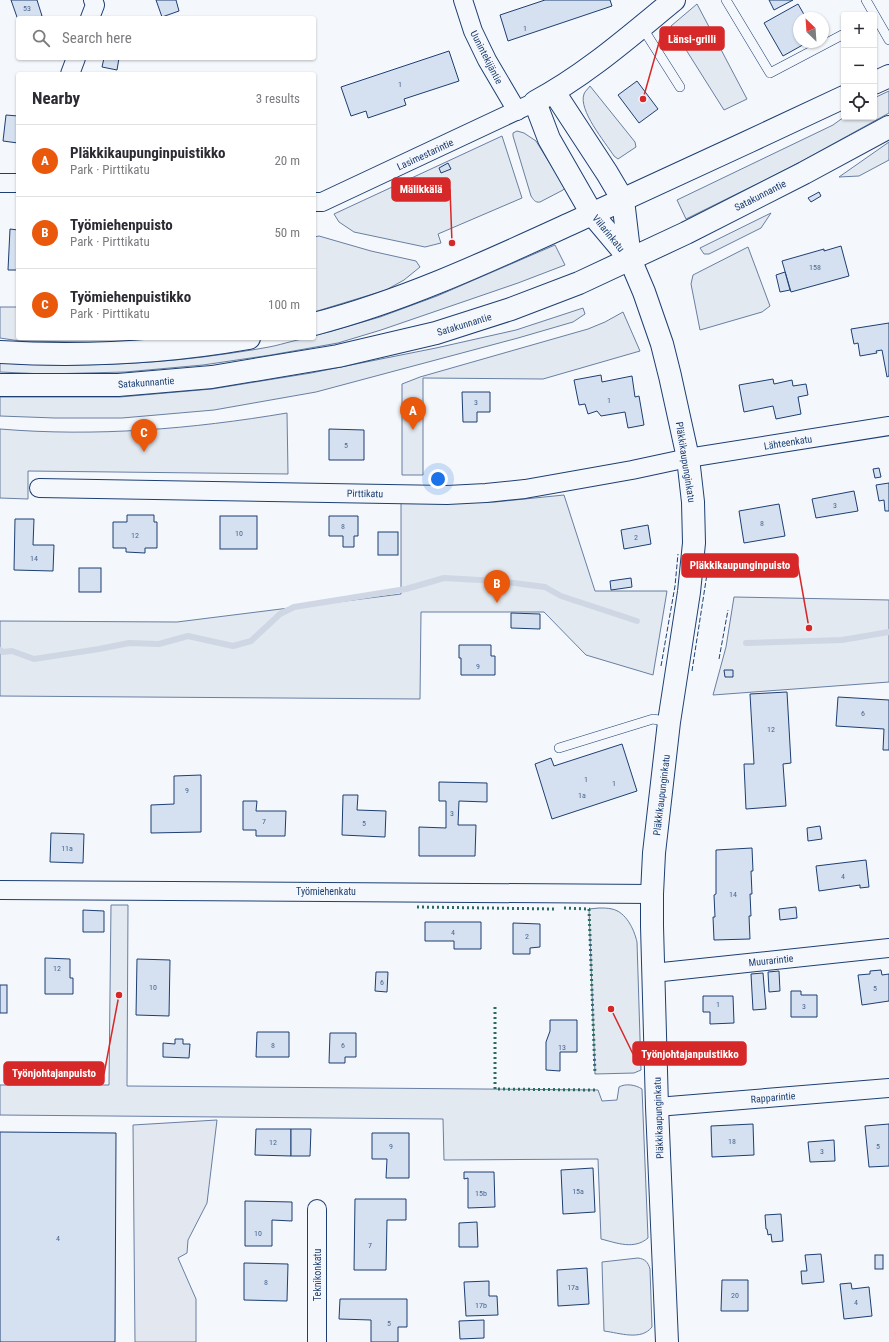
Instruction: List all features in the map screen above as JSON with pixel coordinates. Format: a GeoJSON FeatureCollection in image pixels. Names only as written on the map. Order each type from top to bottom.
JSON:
{"type":"FeatureCollection","features":[{"type":"Feature","properties":{"kind":"main road"},"geometry":{"type":"LineString","coordinates":[[526,106],[554,92],[586,71],[674,0]]}},
{"type":"Feature","properties":{"kind":"main road"},"geometry":{"type":"LineString","coordinates":[[877,82],[889,76]]}},
{"type":"Feature","properties":{"kind":"main road","name":"Viilarinkatu"},"geometry":{"type":"LineString","coordinates":[[554,92],[623,200],[630,259]]}},
{"type":"Feature","properties":{"kind":"main road"},"geometry":{"type":"LineString","coordinates":[[316,323],[432,285],[623,200],[841,98]]}},
{"type":"Feature","properties":{"kind":"main road","name":"Viilarinkatu"},"geometry":{"type":"LineString","coordinates":[[526,106],[549,139],[592,214],[630,259]]}},
{"type":"Feature","properties":{"kind":"main road","name":"Satakunnantie"},"geometry":{"type":"LineString","coordinates":[[0,385],[118,385],[212,377],[338,356],[436,333],[511,310],[579,283],[804,174],[889,127]]}},
{"type":"Feature","properties":{"kind":"main road","name":"Pläkkikaupunginkatu"},"geometry":{"type":"LineString","coordinates":[[630,259],[648,301],[662,344],[688,458],[693,502],[694,543],[689,592],[670,722],[655,846],[652,894],[657,1107],[667,1342]]}},
{"type":"Feature","properties":{"kind":"main road"},"geometry":{"type":"LineString","coordinates":[[0,352],[70,355],[117,353],[206,346],[238,340]]}},
{"type":"Feature","properties":{"kind":"street"},"geometry":{"type":"LineString","coordinates":[[91,16],[95,5],[93,0]]}},
{"type":"Feature","properties":{"kind":"street","name":"Uunintekijäntie"},"geometry":{"type":"LineString","coordinates":[[463,0],[473,31],[487,60],[526,106]]}},
{"type":"Feature","properties":{"kind":"street"},"geometry":{"type":"LineString","coordinates":[[71,72],[75,60]]}},
{"type":"Feature","properties":{"kind":"street","name":"Lasimestarintie"},"geometry":{"type":"LineString","coordinates":[[316,202],[322,202],[526,106]]}},
{"type":"Feature","properties":{"kind":"street"},"geometry":{"type":"LineString","coordinates":[[0,183],[16,183]]}},
{"type":"Feature","properties":{"kind":"street","name":"Lähteenkatu"},"geometry":{"type":"LineString","coordinates":[[688,458],[889,426]]}},
{"type":"Feature","properties":{"kind":"street","name":"Pirttikatu"},"geometry":{"type":"LineString","coordinates":[[40,488],[486,494],[632,470],[688,458]]}},
{"type":"Feature","properties":{"kind":"street","name":"Työmiehenkatu"},"geometry":{"type":"LineString","coordinates":[[0,890],[652,894]]}},
{"type":"Feature","properties":{"kind":"street","name":"Muurarintie"},"geometry":{"type":"LineString","coordinates":[[653,973],[889,948]]}},
{"type":"Feature","properties":{"kind":"street","name":"Rapparintie"},"geometry":{"type":"LineString","coordinates":[[657,1107],[889,1088]]}},
{"type":"Feature","properties":{"kind":"street","name":"Teknikonkatu"},"geometry":{"type":"LineString","coordinates":[[317,1209],[317,1342]]}},
{"type":"Feature","properties":{"kind":"lane"},"geometry":{"type":"LineString","coordinates":[[726,0],[770,73],[841,36]]}},
{"type":"Feature","properties":{"kind":"lane"},"geometry":{"type":"LineString","coordinates":[[866,0],[872,12]]}},
{"type":"Feature","properties":{"kind":"lane"},"geometry":{"type":"LineString","coordinates":[[877,21],[889,40]]}},
{"type":"Feature","properties":{"kind":"lane"},"geometry":{"type":"LineString","coordinates":[[642,27],[680,87]]}},
{"type":"Feature","properties":{"kind":"lane"},"geometry":{"type":"LineString","coordinates":[[559,748],[653,719],[670,722]]}},
{"type":"Feature","properties":{"kind":"shaded area"},"geometry":{"type":"Polygon","coordinates":[[[697,4],[747,99],[724,110],[671,26],[697,4]]]}},
{"type":"Feature","properties":{"kind":"shaded area"},"geometry":{"type":"Polygon","coordinates":[[[590,86],[635,142],[636,147],[618,159],[614,156],[588,117],[583,101],[584,94],[590,86]]]}},
{"type":"Feature","properties":{"kind":"shaded area"},"geometry":{"type":"Polygon","coordinates":[[[889,91],[889,113],[877,120],[877,97],[889,91]]]}},
{"type":"Feature","properties":{"kind":"shaded area"},"geometry":{"type":"Polygon","coordinates":[[[841,119],[876,120],[791,167],[686,219],[677,200],[833,125],[841,119]]]}},
{"type":"Feature","properties":{"kind":"shaded area"},"geometry":{"type":"Polygon","coordinates":[[[517,131],[524,133],[536,141],[565,188],[563,190],[540,202],[533,199],[513,136],[513,133],[517,131]]]}},
{"type":"Feature","properties":{"kind":"shaded area"},"geometry":{"type":"Polygon","coordinates":[[[502,136],[522,198],[438,234],[441,243],[425,247],[354,232],[339,222],[334,214],[502,136]]]}},
{"type":"Feature","properties":{"kind":"shaded area"},"geometry":{"type":"Polygon","coordinates":[[[889,142],[889,160],[859,176],[839,177],[889,142]]]}},
{"type":"Feature","properties":{"kind":"shaded area"},"geometry":{"type":"Polygon","coordinates":[[[771,213],[761,228],[709,254],[704,254],[700,248],[771,213]]]}},
{"type":"Feature","properties":{"kind":"shaded area"},"geometry":{"type":"Polygon","coordinates":[[[319,236],[371,251],[416,261],[420,267],[404,280],[386,290],[316,311],[316,237],[319,236]]]}},
{"type":"Feature","properties":{"kind":"shaded area"},"geometry":{"type":"Polygon","coordinates":[[[555,245],[565,265],[518,283],[381,330],[338,343],[203,365],[125,372],[45,374],[0,372],[0,363],[76,365],[153,362],[203,357],[269,347],[299,340],[316,340],[316,335],[380,317],[437,296],[555,245]]]}},
{"type":"Feature","properties":{"kind":"shaded area"},"geometry":{"type":"Polygon","coordinates":[[[748,247],[770,306],[762,312],[700,330],[691,284],[693,275],[748,247]]]}},
{"type":"Feature","properties":{"kind":"shaded area"},"geometry":{"type":"Polygon","coordinates":[[[0,307],[16,307],[16,340],[163,340],[141,343],[20,341],[0,338],[0,307]]]}},
{"type":"Feature","properties":{"kind":"shaded area"},"geometry":{"type":"Polygon","coordinates":[[[583,308],[585,314],[573,322],[316,392],[214,410],[122,418],[0,416],[0,397],[120,397],[212,389],[311,373],[436,348],[516,330],[583,308]]]}},
{"type":"Feature","properties":{"kind":"shaded area"},"geometry":{"type":"Polygon","coordinates":[[[623,312],[640,351],[543,379],[423,378],[423,475],[402,475],[402,384],[420,377],[588,329],[623,312]]]}},
{"type":"Feature","properties":{"kind":"shaded area"},"geometry":{"type":"Polygon","coordinates":[[[287,413],[288,474],[28,471],[28,499],[0,498],[0,429],[72,432],[144,430],[251,419],[287,413]]]}},
{"type":"Feature","properties":{"kind":"shaded area"},"geometry":{"type":"Polygon","coordinates":[[[564,495],[595,591],[667,591],[653,675],[586,655],[544,612],[421,612],[420,699],[0,696],[0,621],[177,622],[401,594],[401,502],[495,502],[564,495]]]}},
{"type":"Feature","properties":{"kind":"shaded area"},"geometry":{"type":"Polygon","coordinates":[[[734,597],[889,600],[889,682],[713,695],[726,647],[734,597]]]}},
{"type":"Feature","properties":{"kind":"shaded area"},"geometry":{"type":"Polygon","coordinates":[[[111,905],[128,905],[127,1086],[598,1090],[602,1101],[617,1100],[619,1087],[625,1085],[637,1086],[642,1089],[648,1238],[643,1242],[631,1245],[619,1244],[601,1239],[598,1159],[444,1160],[443,1119],[0,1115],[0,1085],[109,1085],[111,905]]]}},
{"type":"Feature","properties":{"kind":"shaded area"},"geometry":{"type":"Polygon","coordinates":[[[589,909],[612,909],[625,917],[634,932],[637,942],[641,1070],[634,1073],[595,1074],[589,909]]]}},
{"type":"Feature","properties":{"kind":"shaded area"},"geometry":{"type":"Polygon","coordinates":[[[217,1120],[207,1203],[188,1240],[187,1253],[178,1258],[196,1299],[196,1342],[135,1342],[133,1125],[217,1120]]]}},
{"type":"Feature","properties":{"kind":"shaded area"},"geometry":{"type":"Polygon","coordinates":[[[638,1258],[646,1261],[650,1269],[652,1327],[642,1334],[636,1335],[604,1331],[602,1262],[638,1258]]]}},
{"type":"Feature","properties":{"kind":"building"},"geometry":{"type":"Polygon","coordinates":[[[11,0],[37,0],[42,16],[17,16],[11,0]]]}},
{"type":"Feature","properties":{"kind":"building"},"geometry":{"type":"Polygon","coordinates":[[[156,0],[176,0],[179,11],[162,16],[156,0]]]}},
{"type":"Feature","properties":{"kind":"building"},"geometry":{"type":"Polygon","coordinates":[[[545,0],[610,0],[612,6],[508,41],[500,15],[545,0]]]}},
{"type":"Feature","properties":{"kind":"building"},"geometry":{"type":"Polygon","coordinates":[[[769,0],[793,0],[774,10],[769,0]]]}},
{"type":"Feature","properties":{"kind":"building"},"geometry":{"type":"Polygon","coordinates":[[[798,4],[803,12],[793,12],[793,48],[797,48],[783,56],[764,23],[798,4]]]}},
{"type":"Feature","properties":{"kind":"building"},"geometry":{"type":"Polygon","coordinates":[[[449,51],[459,81],[404,99],[406,105],[368,118],[366,111],[351,116],[341,87],[449,51]]]}},
{"type":"Feature","properties":{"kind":"building"},"geometry":{"type":"Polygon","coordinates":[[[104,60],[119,60],[117,70],[102,67],[104,60]]]}},
{"type":"Feature","properties":{"kind":"building"},"geometry":{"type":"Polygon","coordinates":[[[637,81],[658,109],[639,123],[618,95],[637,81]]]}},
{"type":"Feature","properties":{"kind":"building"},"geometry":{"type":"Polygon","coordinates":[[[6,115],[16,116],[16,143],[3,141],[6,115]]]}},
{"type":"Feature","properties":{"kind":"building"},"geometry":{"type":"Polygon","coordinates":[[[448,163],[451,169],[441,173],[439,168],[448,163]]]}},
{"type":"Feature","properties":{"kind":"building"},"geometry":{"type":"Polygon","coordinates":[[[819,192],[821,196],[811,202],[808,198],[819,192]]]}},
{"type":"Feature","properties":{"kind":"building"},"geometry":{"type":"Polygon","coordinates":[[[10,229],[16,230],[16,270],[8,270],[10,229]]]}},
{"type":"Feature","properties":{"kind":"building"},"geometry":{"type":"Polygon","coordinates":[[[841,246],[849,276],[791,292],[782,261],[824,249],[824,251],[841,246]]]}},
{"type":"Feature","properties":{"kind":"building"},"geometry":{"type":"Polygon","coordinates":[[[785,272],[790,290],[780,292],[776,275],[785,272]]]}},
{"type":"Feature","properties":{"kind":"building"},"geometry":{"type":"Polygon","coordinates":[[[889,323],[889,376],[887,377],[882,350],[876,351],[877,353],[860,356],[858,343],[854,344],[851,329],[889,323]]]}},
{"type":"Feature","properties":{"kind":"building"},"geometry":{"type":"Polygon","coordinates":[[[601,375],[602,382],[632,376],[635,397],[639,396],[644,425],[628,428],[625,412],[601,416],[597,411],[588,414],[585,404],[579,405],[574,380],[601,375]]]}},
{"type":"Feature","properties":{"kind":"building"},"geometry":{"type":"Polygon","coordinates":[[[773,379],[774,384],[792,380],[793,386],[806,384],[808,395],[798,397],[801,414],[776,419],[773,406],[744,412],[739,385],[773,379]]]}},
{"type":"Feature","properties":{"kind":"building"},"geometry":{"type":"Polygon","coordinates":[[[462,392],[490,392],[490,412],[477,412],[477,422],[463,422],[462,392]]]}},
{"type":"Feature","properties":{"kind":"building"},"geometry":{"type":"Polygon","coordinates":[[[329,429],[364,430],[364,460],[329,460],[329,429]]]}},
{"type":"Feature","properties":{"kind":"building"},"geometry":{"type":"Polygon","coordinates":[[[879,468],[881,477],[875,478],[873,469],[879,468]]]}},
{"type":"Feature","properties":{"kind":"building"},"geometry":{"type":"Polygon","coordinates":[[[889,483],[889,511],[885,511],[884,500],[879,501],[876,485],[889,483]]]}},
{"type":"Feature","properties":{"kind":"building"},"geometry":{"type":"Polygon","coordinates":[[[854,491],[858,511],[816,518],[812,499],[854,491]]]}},
{"type":"Feature","properties":{"kind":"building"},"geometry":{"type":"Polygon","coordinates":[[[779,504],[785,536],[744,543],[739,511],[779,504]]]}},
{"type":"Feature","properties":{"kind":"building"},"geometry":{"type":"Polygon","coordinates":[[[127,515],[154,515],[154,522],[157,522],[157,548],[145,548],[145,553],[126,552],[126,548],[113,548],[113,522],[127,522],[127,515]]]}},
{"type":"Feature","properties":{"kind":"building"},"geometry":{"type":"Polygon","coordinates":[[[220,516],[257,516],[257,549],[220,549],[220,516]]]}},
{"type":"Feature","properties":{"kind":"building"},"geometry":{"type":"Polygon","coordinates":[[[329,516],[358,516],[358,536],[354,536],[354,547],[343,547],[343,536],[329,536],[329,516]]]}},
{"type":"Feature","properties":{"kind":"building"},"geometry":{"type":"Polygon","coordinates":[[[15,519],[34,519],[33,545],[54,545],[53,571],[14,570],[15,519]]]}},
{"type":"Feature","properties":{"kind":"building"},"geometry":{"type":"Polygon","coordinates":[[[648,525],[651,544],[624,549],[621,530],[648,525]]]}},
{"type":"Feature","properties":{"kind":"building"},"geometry":{"type":"Polygon","coordinates":[[[378,532],[398,532],[398,555],[378,555],[378,532]]]}},
{"type":"Feature","properties":{"kind":"building"},"geometry":{"type":"Polygon","coordinates":[[[79,568],[101,568],[101,592],[79,592],[79,568]]]}},
{"type":"Feature","properties":{"kind":"building"},"geometry":{"type":"Polygon","coordinates":[[[631,578],[632,587],[611,590],[610,581],[631,578]]]}},
{"type":"Feature","properties":{"kind":"building"},"geometry":{"type":"Polygon","coordinates":[[[511,613],[540,614],[540,629],[511,628],[511,613]]]}},
{"type":"Feature","properties":{"kind":"building"},"geometry":{"type":"Polygon","coordinates":[[[459,645],[491,645],[491,656],[495,656],[495,675],[461,675],[459,645]]]}},
{"type":"Feature","properties":{"kind":"building"},"geometry":{"type":"Polygon","coordinates":[[[724,670],[733,670],[733,677],[725,677],[724,670]]]}},
{"type":"Feature","properties":{"kind":"building"},"geometry":{"type":"Polygon","coordinates":[[[787,692],[791,763],[783,764],[786,806],[746,809],[744,764],[754,764],[750,694],[787,692]]]}},
{"type":"Feature","properties":{"kind":"building"},"geometry":{"type":"Polygon","coordinates":[[[838,697],[889,700],[889,750],[883,750],[884,729],[836,726],[838,697]]]}},
{"type":"Feature","properties":{"kind":"building"},"geometry":{"type":"Polygon","coordinates":[[[622,744],[637,791],[552,819],[535,764],[551,758],[554,766],[622,744]]]}},
{"type":"Feature","properties":{"kind":"building"},"geometry":{"type":"Polygon","coordinates":[[[201,775],[201,832],[151,833],[151,805],[174,804],[174,776],[201,775]]]}},
{"type":"Feature","properties":{"kind":"building"},"geometry":{"type":"Polygon","coordinates":[[[439,782],[487,783],[487,802],[459,801],[458,825],[476,825],[475,856],[419,856],[419,827],[446,828],[446,801],[439,801],[439,782]]]}},
{"type":"Feature","properties":{"kind":"building"},"geometry":{"type":"Polygon","coordinates":[[[343,795],[358,795],[357,810],[386,811],[385,837],[342,835],[343,795]]]}},
{"type":"Feature","properties":{"kind":"building"},"geometry":{"type":"Polygon","coordinates":[[[243,801],[257,801],[256,811],[286,811],[285,836],[256,836],[256,830],[243,830],[243,801]]]}},
{"type":"Feature","properties":{"kind":"building"},"geometry":{"type":"Polygon","coordinates":[[[820,826],[822,839],[808,841],[807,828],[820,826]]]}},
{"type":"Feature","properties":{"kind":"building"},"geometry":{"type":"Polygon","coordinates":[[[51,833],[84,834],[83,863],[50,862],[51,833]]]}},
{"type":"Feature","properties":{"kind":"building"},"geometry":{"type":"Polygon","coordinates":[[[752,848],[752,894],[750,894],[751,916],[749,916],[750,939],[714,940],[713,917],[715,917],[714,895],[716,894],[716,850],[752,848]]]}},
{"type":"Feature","properties":{"kind":"building"},"geometry":{"type":"Polygon","coordinates":[[[866,860],[869,887],[860,888],[860,885],[819,891],[816,866],[866,860]]]}},
{"type":"Feature","properties":{"kind":"building"},"geometry":{"type":"Polygon","coordinates":[[[796,907],[797,918],[780,920],[779,909],[796,907]]]}},
{"type":"Feature","properties":{"kind":"building"},"geometry":{"type":"Polygon","coordinates":[[[83,910],[104,911],[104,932],[83,932],[83,910]]]}},
{"type":"Feature","properties":{"kind":"building"},"geometry":{"type":"Polygon","coordinates":[[[425,922],[481,922],[481,949],[454,949],[454,941],[425,941],[425,922]]]}},
{"type":"Feature","properties":{"kind":"building"},"geometry":{"type":"Polygon","coordinates":[[[513,923],[540,924],[540,947],[530,948],[530,954],[513,954],[513,923]]]}},
{"type":"Feature","properties":{"kind":"building"},"geometry":{"type":"Polygon","coordinates":[[[45,958],[70,959],[70,978],[73,978],[73,994],[45,994],[45,958]]]}},
{"type":"Feature","properties":{"kind":"building"},"geometry":{"type":"Polygon","coordinates":[[[137,959],[170,960],[169,1016],[136,1015],[137,959]]]}},
{"type":"Feature","properties":{"kind":"building"},"geometry":{"type":"Polygon","coordinates":[[[881,970],[882,975],[889,974],[889,1001],[862,1005],[858,975],[870,974],[870,971],[881,970]]]}},
{"type":"Feature","properties":{"kind":"building"},"geometry":{"type":"Polygon","coordinates":[[[779,971],[780,991],[769,992],[768,972],[779,971]]]}},
{"type":"Feature","properties":{"kind":"building"},"geometry":{"type":"Polygon","coordinates":[[[376,972],[388,972],[387,992],[375,991],[376,972]]]}},
{"type":"Feature","properties":{"kind":"building"},"geometry":{"type":"Polygon","coordinates":[[[763,973],[766,1009],[753,1010],[751,974],[763,973]]]}},
{"type":"Feature","properties":{"kind":"building"},"geometry":{"type":"Polygon","coordinates":[[[0,985],[7,985],[7,1013],[0,1013],[0,985]]]}},
{"type":"Feature","properties":{"kind":"building"},"geometry":{"type":"Polygon","coordinates":[[[791,991],[801,991],[801,995],[817,995],[817,1017],[791,1017],[791,991]]]}},
{"type":"Feature","properties":{"kind":"building"},"geometry":{"type":"Polygon","coordinates":[[[703,996],[733,996],[734,1023],[710,1024],[710,1012],[703,1012],[703,996]]]}},
{"type":"Feature","properties":{"kind":"building"},"geometry":{"type":"Polygon","coordinates":[[[550,1020],[577,1020],[577,1052],[560,1052],[560,1071],[546,1070],[546,1042],[550,1031],[550,1020]]]}},
{"type":"Feature","properties":{"kind":"building"},"geometry":{"type":"Polygon","coordinates":[[[257,1032],[289,1032],[289,1057],[256,1057],[257,1032]]]}},
{"type":"Feature","properties":{"kind":"building"},"geometry":{"type":"Polygon","coordinates":[[[330,1033],[356,1033],[356,1057],[345,1057],[345,1063],[329,1063],[330,1033]]]}},
{"type":"Feature","properties":{"kind":"building"},"geometry":{"type":"Polygon","coordinates":[[[175,1039],[183,1039],[183,1044],[190,1044],[189,1058],[163,1057],[163,1043],[175,1044],[175,1039]]]}},
{"type":"Feature","properties":{"kind":"building"},"geometry":{"type":"Polygon","coordinates":[[[753,1124],[754,1155],[712,1157],[711,1126],[753,1124]]]}},
{"type":"Feature","properties":{"kind":"building"},"geometry":{"type":"Polygon","coordinates":[[[889,1124],[889,1166],[869,1167],[865,1126],[889,1124]]]}},
{"type":"Feature","properties":{"kind":"building"},"geometry":{"type":"Polygon","coordinates":[[[256,1129],[291,1129],[291,1156],[255,1155],[256,1129]]]}},
{"type":"Feature","properties":{"kind":"building"},"geometry":{"type":"Polygon","coordinates":[[[291,1129],[311,1129],[310,1156],[291,1156],[291,1129]]]}},
{"type":"Feature","properties":{"kind":"building"},"geometry":{"type":"Polygon","coordinates":[[[0,1132],[116,1133],[115,1342],[0,1342],[0,1132]]]}},
{"type":"Feature","properties":{"kind":"building"},"geometry":{"type":"Polygon","coordinates":[[[372,1133],[409,1133],[409,1178],[386,1178],[387,1159],[372,1159],[372,1133]]]}},
{"type":"Feature","properties":{"kind":"building"},"geometry":{"type":"Polygon","coordinates":[[[834,1140],[835,1161],[810,1162],[808,1142],[834,1140]]]}},
{"type":"Feature","properties":{"kind":"building"},"geometry":{"type":"Polygon","coordinates":[[[593,1168],[595,1212],[563,1214],[561,1170],[593,1168]]]}},
{"type":"Feature","properties":{"kind":"building"},"geometry":{"type":"Polygon","coordinates":[[[464,1172],[494,1172],[495,1207],[468,1208],[468,1178],[464,1179],[464,1172]]]}},
{"type":"Feature","properties":{"kind":"building"},"geometry":{"type":"Polygon","coordinates":[[[355,1199],[406,1199],[406,1220],[387,1220],[386,1270],[354,1270],[355,1199]]]}},
{"type":"Feature","properties":{"kind":"building"},"geometry":{"type":"Polygon","coordinates":[[[245,1201],[292,1202],[292,1221],[272,1220],[272,1246],[245,1246],[245,1201]]]}},
{"type":"Feature","properties":{"kind":"building"},"geometry":{"type":"Polygon","coordinates":[[[781,1214],[783,1241],[772,1242],[771,1234],[768,1235],[766,1229],[765,1215],[781,1214]]]}},
{"type":"Feature","properties":{"kind":"building"},"geometry":{"type":"Polygon","coordinates":[[[477,1222],[478,1247],[459,1247],[459,1223],[477,1222]]]}},
{"type":"Feature","properties":{"kind":"building"},"geometry":{"type":"Polygon","coordinates":[[[821,1254],[824,1282],[802,1284],[801,1271],[807,1271],[805,1255],[821,1254]]]}},
{"type":"Feature","properties":{"kind":"building"},"geometry":{"type":"Polygon","coordinates":[[[875,1255],[883,1255],[883,1269],[875,1269],[875,1255]]]}},
{"type":"Feature","properties":{"kind":"building"},"geometry":{"type":"Polygon","coordinates":[[[244,1263],[288,1264],[287,1301],[244,1300],[244,1263]]]}},
{"type":"Feature","properties":{"kind":"building"},"geometry":{"type":"Polygon","coordinates":[[[587,1268],[589,1304],[558,1306],[557,1270],[587,1268]]]}},
{"type":"Feature","properties":{"kind":"building"},"geometry":{"type":"Polygon","coordinates":[[[722,1280],[748,1280],[748,1311],[721,1311],[722,1280]]]}},
{"type":"Feature","properties":{"kind":"building"},"geometry":{"type":"Polygon","coordinates":[[[489,1281],[489,1296],[497,1296],[498,1315],[466,1316],[464,1282],[489,1281]]]}},
{"type":"Feature","properties":{"kind":"building"},"geometry":{"type":"Polygon","coordinates":[[[851,1283],[852,1289],[869,1287],[872,1316],[844,1319],[840,1284],[851,1283]]]}},
{"type":"Feature","properties":{"kind":"building"},"geometry":{"type":"Polygon","coordinates":[[[340,1299],[407,1299],[407,1327],[398,1327],[398,1342],[371,1342],[371,1320],[339,1319],[340,1299]]]}},
{"type":"Feature","properties":{"kind":"building"},"geometry":{"type":"Polygon","coordinates":[[[484,1320],[484,1338],[460,1339],[459,1321],[484,1320]]]}},
{"type":"Feature","properties":{"kind":"waterway"},"geometry":{"type":"LineString","coordinates":[[0,650],[3,652],[12,651],[34,659],[129,643],[159,644],[188,636],[233,646],[251,641],[280,614],[294,607],[406,589],[444,578],[498,581],[545,587],[561,596],[637,621]]}},
{"type":"Feature","properties":{"kind":"waterway"},"geometry":{"type":"LineString","coordinates":[[746,643],[842,640],[889,632]]}},
{"type":"Feature","properties":{"kind":"hedge"},"geometry":{"type":"LineString","coordinates":[[417,907],[555,909]]}},
{"type":"Feature","properties":{"kind":"hedge"},"geometry":{"type":"LineString","coordinates":[[564,908],[589,909],[595,1074]]}},
{"type":"Feature","properties":{"kind":"hedge"},"geometry":{"type":"LineString","coordinates":[[495,1007],[495,1089],[595,1090]]}},
{"type":"Feature","properties":{"kind":"fence"},"geometry":{"type":"LineString","coordinates":[[661,666],[675,586],[678,554]]}},
{"type":"Feature","properties":{"kind":"fence"},"geometry":{"type":"LineString","coordinates":[[692,671],[709,561]]}},
{"type":"Feature","properties":{"kind":"fence"},"geometry":{"type":"LineString","coordinates":[[719,659],[728,610]]}},
{"type":"Feature","properties":{"kind":"place","name":"Länsi-grilli"},"geometry":{"type":"Point","coordinates":[643,99]}},
{"type":"Feature","properties":{"kind":"place","name":"Mälikkälä"},"geometry":{"type":"Point","coordinates":[452,243]}},
{"type":"Feature","properties":{"kind":"place","name":"Pläkkikaupunginpuistikko"},"geometry":{"type":"Point","coordinates":[413,430]}},
{"type":"Feature","properties":{"kind":"place","name":"Työmiehenpuistikko"},"geometry":{"type":"Point","coordinates":[144,452]}},
{"type":"Feature","properties":{"kind":"place","name":"Työmiehenpuisto"},"geometry":{"type":"Point","coordinates":[497,603]}},
{"type":"Feature","properties":{"kind":"place","name":"Pläkkikaupunginpuisto"},"geometry":{"type":"Point","coordinates":[809,628]}},
{"type":"Feature","properties":{"kind":"place","name":"Työnjohtajanpuisto"},"geometry":{"type":"Point","coordinates":[119,995]}},
{"type":"Feature","properties":{"kind":"place","name":"Työnjohtajanpuistikko"},"geometry":{"type":"Point","coordinates":[611,1009]}}]}
